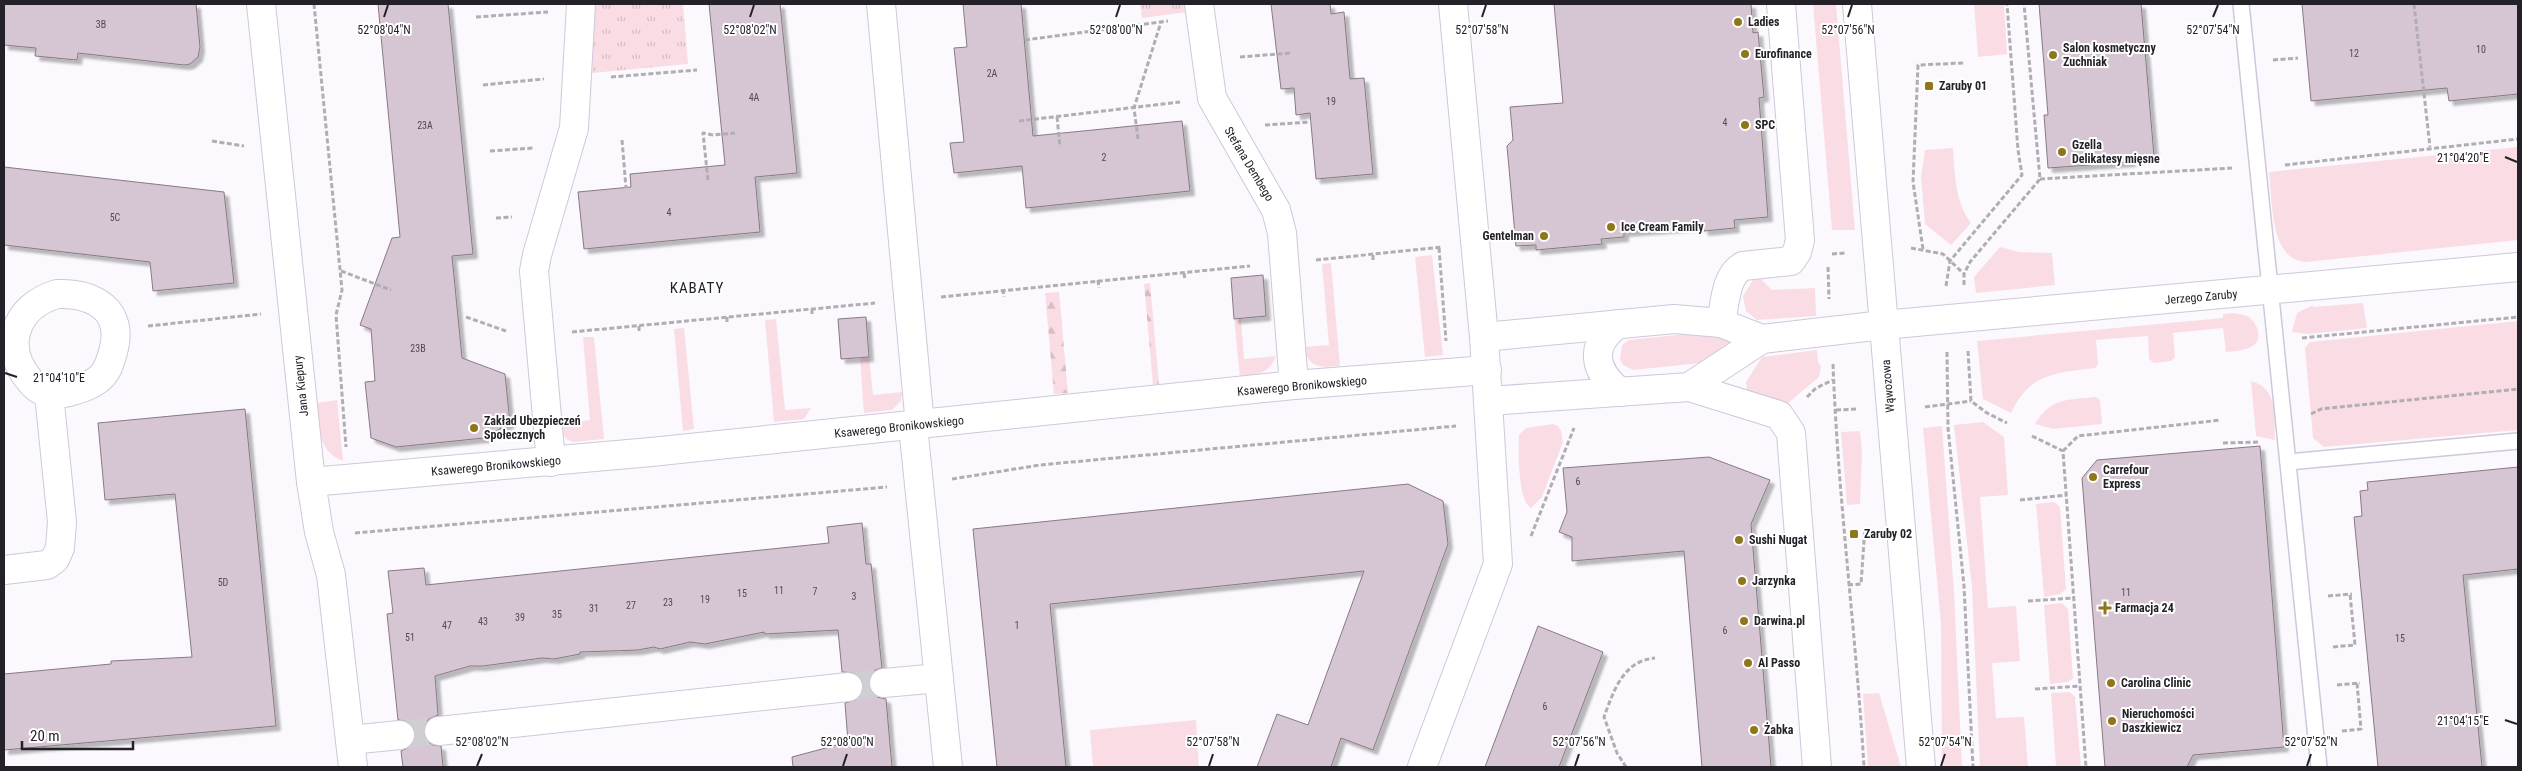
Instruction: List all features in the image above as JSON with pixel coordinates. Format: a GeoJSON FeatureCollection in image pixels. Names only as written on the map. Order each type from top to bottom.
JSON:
{"type":"FeatureCollection","features":[{"type":"Feature","properties":{"kind":"street","name":"Jana Kiepury"},"geometry":{"type":"LineString","coordinates":[[261,4],[311,482],[319,532],[331,575],[353,767]]}},
{"type":"Feature","properties":{"kind":"street"},"geometry":{"type":"LineString","coordinates":[[881,4],[910,300],[916,425],[948,767]]}},
{"type":"Feature","properties":{"kind":"street"},"geometry":{"type":"LineString","coordinates":[[1422,767],[1498,564],[1487,370],[1453,4]]}},
{"type":"Feature","properties":{"kind":"street"},"geometry":{"type":"LineString","coordinates":[[1721,322],[1731,278],[1737,269],[1743,266],[1790,261],[1797,252],[1800,240],[1781,4]]}},
{"type":"Feature","properties":{"kind":"street","name":"Wąwozowa"},"geometry":{"type":"LineString","coordinates":[[1856,4],[1921,767]]}},
{"type":"Feature","properties":{"kind":"street"},"geometry":{"type":"LineString","coordinates":[[551,462],[534,285],[537,255],[571,146],[574,128],[581,7]]}},
{"type":"Feature","properties":{"kind":"street","name":"Stefana Dembego"},"geometry":{"type":"LineString","coordinates":[[1200,10],[1205,60],[1212,98],[1276,210],[1282,233],[1294,385]]}},
{"type":"Feature","properties":{"kind":"street","name":"Jerzego Zaruby"},"geometry":{"type":"LineString","coordinates":[[1883,325],[2270,292],[2518,267]]}},
{"type":"Feature","properties":{"kind":"street"},"geometry":{"type":"LineString","coordinates":[[57,294],[87,297],[104,306],[116,330],[107,371],[99,378],[76,390],[50,394],[39,390],[33,385],[20,368],[15,353],[17,328],[24,314],[32,306],[57,294]]}},
{"type":"Feature","properties":{"kind":"street"},"geometry":{"type":"LineString","coordinates":[[1484,337],[1674,319],[1721,322],[1762,339]]}},
{"type":"Feature","properties":{"kind":"street"},"geometry":{"type":"LineString","coordinates":[[1618,324],[1602,340],[1598,358],[1604,378],[1620,392]]}},
{"type":"Feature","properties":{"kind":"street"},"geometry":{"type":"LineString","coordinates":[[1689,387],[1762,339],[1883,325]]}},
{"type":"Feature","properties":{"kind":"street","name":"Ksawerego Bronikowskiego"},"geometry":{"type":"LineString","coordinates":[[311,482],[551,462],[1294,385],[1487,370]]}},
{"type":"Feature","properties":{"kind":"street"},"geometry":{"type":"LineString","coordinates":[[1489,401],[1689,387],[1779,415],[1790,433],[1817,767]]}},
{"type":"Feature","properties":{"kind":"street"},"geometry":{"type":"LineString","coordinates":[[4,570],[47,565],[55,559],[60,548],[62,522],[50,394]]}},
{"type":"Feature","properties":{"kind":"street"},"geometry":{"type":"LineString","coordinates":[[884,683],[939,678]]}},
{"type":"Feature","properties":{"kind":"street"},"geometry":{"type":"LineString","coordinates":[[439,731],[848,688]]}},
{"type":"Feature","properties":{"kind":"street"},"geometry":{"type":"LineString","coordinates":[[350,740],[400,735]]}},
{"type":"Feature","properties":{"kind":"lane"},"geometry":{"type":"LineString","coordinates":[[2240,4],[2319,767]]}},
{"type":"Feature","properties":{"kind":"lane"},"geometry":{"type":"LineString","coordinates":[[2287,455],[2518,441]]}},
{"type":"Feature","properties":{"kind":"path"},"geometry":{"type":"LineString","coordinates":[[1973,767],[1964,586],[1948,404],[1945,295],[1950,261],[2022,175],[2007,4]]}},
{"type":"Feature","properties":{"kind":"path"},"geometry":{"type":"LineString","coordinates":[[1964,290],[1964,274],[1970,262],[2040,179],[2024,4]]}},
{"type":"Feature","properties":{"kind":"path"},"geometry":{"type":"LineString","coordinates":[[2414,4],[2430,147]]}},
{"type":"Feature","properties":{"kind":"path"},"geometry":{"type":"LineString","coordinates":[[476,17],[581,7]]}},
{"type":"Feature","properties":{"kind":"path"},"geometry":{"type":"LineString","coordinates":[[1024,40],[1161,22],[1200,10]]}},
{"type":"Feature","properties":{"kind":"path"},"geometry":{"type":"LineString","coordinates":[[1138,139],[1134,108],[1161,22]]}},
{"type":"Feature","properties":{"kind":"path"},"geometry":{"type":"LineString","coordinates":[[1205,60],[1291,53]]}},
{"type":"Feature","properties":{"kind":"path"},"geometry":{"type":"LineString","coordinates":[[2265,60],[2298,58]]}},
{"type":"Feature","properties":{"kind":"path"},"geometry":{"type":"LineString","coordinates":[[1923,249],[1913,182],[1918,65],[1964,63]]}},
{"type":"Feature","properties":{"kind":"path"},"geometry":{"type":"LineString","coordinates":[[483,85],[697,70]]}},
{"type":"Feature","properties":{"kind":"path"},"geometry":{"type":"LineString","coordinates":[[1019,121],[1212,98]]}},
{"type":"Feature","properties":{"kind":"path"},"geometry":{"type":"LineString","coordinates":[[1057,116],[1060,147]]}},
{"type":"Feature","properties":{"kind":"path"},"geometry":{"type":"LineString","coordinates":[[708,180],[703,133],[714,135],[735,133]]}},
{"type":"Feature","properties":{"kind":"path"},"geometry":{"type":"LineString","coordinates":[[2040,179],[2257,167],[2518,139]]}},
{"type":"Feature","properties":{"kind":"path"},"geometry":{"type":"LineString","coordinates":[[622,140],[626,188]]}},
{"type":"Feature","properties":{"kind":"path"},"geometry":{"type":"LineString","coordinates":[[212,141],[248,147]]}},
{"type":"Feature","properties":{"kind":"path"},"geometry":{"type":"LineString","coordinates":[[490,150],[571,146]]}},
{"type":"Feature","properties":{"kind":"path"},"geometry":{"type":"LineString","coordinates":[[539,335],[1445,247]]}},
{"type":"Feature","properties":{"kind":"path"},"geometry":{"type":"LineString","coordinates":[[1909,248],[1943,254],[1964,274]]}},
{"type":"Feature","properties":{"kind":"path"},"geometry":{"type":"LineString","coordinates":[[1373,255],[1373,260]]}},
{"type":"Feature","properties":{"kind":"path"},"geometry":{"type":"LineString","coordinates":[[340,271],[391,290]]}},
{"type":"Feature","properties":{"kind":"path"},"geometry":{"type":"LineString","coordinates":[[1184,273],[1185,280]]}},
{"type":"Feature","properties":{"kind":"path"},"geometry":{"type":"LineString","coordinates":[[1098,280],[1099,288]]}},
{"type":"Feature","properties":{"kind":"path"},"geometry":{"type":"LineString","coordinates":[[1003,289],[1004,297]]}},
{"type":"Feature","properties":{"kind":"path"},"geometry":{"type":"LineString","coordinates":[[812,309],[812,315]]}},
{"type":"Feature","properties":{"kind":"path"},"geometry":{"type":"LineString","coordinates":[[116,330],[266,314]]}},
{"type":"Feature","properties":{"kind":"path"},"geometry":{"type":"LineString","coordinates":[[727,317],[727,324]]}},
{"type":"Feature","properties":{"kind":"path"},"geometry":{"type":"LineString","coordinates":[[639,326],[639,332]]}},
{"type":"Feature","properties":{"kind":"path"},"geometry":{"type":"LineString","coordinates":[[1968,347],[1971,401]]}},
{"type":"Feature","properties":{"kind":"path"},"geometry":{"type":"LineString","coordinates":[[1833,362],[1848,585],[1859,679],[1864,767]]}},
{"type":"Feature","properties":{"kind":"path"},"geometry":{"type":"LineString","coordinates":[[2307,415],[2321,409],[2518,389]]}},
{"type":"Feature","properties":{"kind":"path"},"geometry":{"type":"LineString","coordinates":[[1922,407],[1971,401],[1987,413],[2007,423]]}},
{"type":"Feature","properties":{"kind":"path"},"geometry":{"type":"LineString","coordinates":[[2063,451],[2078,436],[2220,420]]}},
{"type":"Feature","properties":{"kind":"path"},"geometry":{"type":"LineString","coordinates":[[1528,544],[1576,424]]}},
{"type":"Feature","properties":{"kind":"path"},"geometry":{"type":"LineString","coordinates":[[2032,436],[2063,451]]}},
{"type":"Feature","properties":{"kind":"path"},"geometry":{"type":"LineString","coordinates":[[2223,443],[2257,441],[2287,455]]}},
{"type":"Feature","properties":{"kind":"path"},"geometry":{"type":"LineString","coordinates":[[2063,451],[2086,767]]}},
{"type":"Feature","properties":{"kind":"path"},"geometry":{"type":"LineString","coordinates":[[2020,500],[2067,495]]}},
{"type":"Feature","properties":{"kind":"path"},"geometry":{"type":"LineString","coordinates":[[2330,647],[2355,645],[2351,594],[2332,596]]}},
{"type":"Feature","properties":{"kind":"path"},"geometry":{"type":"LineString","coordinates":[[2028,601],[2074,598]]}},
{"type":"Feature","properties":{"kind":"path"},"geometry":{"type":"LineString","coordinates":[[1626,767],[1617,753],[1604,717],[1616,687],[1630,667],[1642,659],[1655,658]]}},
{"type":"Feature","properties":{"kind":"path"},"geometry":{"type":"LineString","coordinates":[[2338,731],[2361,729],[2358,683],[2342,685]]}},
{"type":"Feature","properties":{"kind":"path"},"geometry":{"type":"LineString","coordinates":[[2035,689],[2080,686]]}},
{"type":"Feature","properties":{"kind":"green space"},"geometry":{"type":"Polygon","coordinates":[[[595,4],[683,4],[688,64],[592,73],[595,4]]]}},
{"type":"Feature","properties":{"kind":"green space"},"geometry":{"type":"Polygon","coordinates":[[[1140,4],[1186,4],[1187,12],[1142,18],[1140,4]]]}},
{"type":"Feature","properties":{"kind":"green space"},"geometry":{"type":"Polygon","coordinates":[[[1813,4],[1836,4],[1855,230],[1832,230],[1813,4]]]}},
{"type":"Feature","properties":{"kind":"green space"},"geometry":{"type":"Polygon","coordinates":[[[1974,4],[2004,4],[2007,54],[1978,57],[1974,4]]]}},
{"type":"Feature","properties":{"kind":"green space"},"geometry":{"type":"Polygon","coordinates":[[[2518,147],[2518,240],[2306,262],[2294,259],[2285,251],[2279,240],[2275,227],[2269,172],[2518,147]]]}},
{"type":"Feature","properties":{"kind":"green space"},"geometry":{"type":"Polygon","coordinates":[[[1953,148],[1955,178],[1959,197],[1971,223],[1951,245],[1925,224],[1921,177],[1925,150],[1953,148]]]}},
{"type":"Feature","properties":{"kind":"green space"},"geometry":{"type":"Polygon","coordinates":[[[2000,247],[2019,252],[2052,253],[2055,285],[1976,293],[1974,277],[2000,247]]]}},
{"type":"Feature","properties":{"kind":"green space"},"geometry":{"type":"Polygon","coordinates":[[[1432,255],[1443,355],[1425,357],[1415,257],[1432,255]]]}},
{"type":"Feature","properties":{"kind":"green space"},"geometry":{"type":"Polygon","coordinates":[[[1331,263],[1340,366],[1327,367],[1312,363],[1303,347],[1329,345],[1322,264],[1331,263]]]}},
{"type":"Feature","properties":{"kind":"green space"},"geometry":{"type":"Polygon","coordinates":[[[1759,277],[1772,290],[1815,288],[1816,316],[1757,320],[1746,311],[1743,296],[1753,280],[1759,277]]]}},
{"type":"Feature","properties":{"kind":"green space"},"geometry":{"type":"Polygon","coordinates":[[[1150,283],[1159,384],[1153,385],[1144,284],[1150,283]]]}},
{"type":"Feature","properties":{"kind":"green space"},"geometry":{"type":"Polygon","coordinates":[[[1059,292],[1068,393],[1054,394],[1045,293],[1059,292]]]}},
{"type":"Feature","properties":{"kind":"green space"},"geometry":{"type":"Polygon","coordinates":[[[2363,303],[2367,328],[2308,334],[2292,332],[2297,313],[2313,305],[2313,307],[2363,303]]]}},
{"type":"Feature","properties":{"kind":"green space"},"geometry":{"type":"Polygon","coordinates":[[[2233,313],[2247,316],[2256,327],[2258,339],[2251,347],[2226,352],[2223,328],[2173,333],[2175,357],[2171,361],[2154,363],[2149,359],[2148,336],[2096,340],[2098,364],[2095,368],[2045,377],[2027,390],[2018,400],[2011,413],[1983,399],[1977,341],[2223,318],[2223,314],[2233,313]]]}},
{"type":"Feature","properties":{"kind":"green space"},"geometry":{"type":"Polygon","coordinates":[[[1234,318],[1241,318],[1244,359],[1276,356],[1266,370],[1240,377],[1234,318]]]}},
{"type":"Feature","properties":{"kind":"green space"},"geometry":{"type":"Polygon","coordinates":[[[776,319],[785,410],[811,408],[804,419],[774,422],[765,320],[776,319]]]}},
{"type":"Feature","properties":{"kind":"green space"},"geometry":{"type":"Polygon","coordinates":[[[2518,321],[2518,430],[2324,447],[2313,438],[2305,348],[2310,342],[2518,321]]]}},
{"type":"Feature","properties":{"kind":"green space"},"geometry":{"type":"Polygon","coordinates":[[[684,328],[694,429],[683,431],[674,329],[684,328]]]}},
{"type":"Feature","properties":{"kind":"green space"},"geometry":{"type":"Polygon","coordinates":[[[1714,331],[1737,343],[1710,362],[1633,370],[1623,365],[1620,359],[1622,345],[1629,340],[1714,331]]]}},
{"type":"Feature","properties":{"kind":"green space"},"geometry":{"type":"Polygon","coordinates":[[[583,337],[594,337],[604,439],[573,442],[566,439],[560,426],[565,423],[590,420],[583,337]]]}},
{"type":"Feature","properties":{"kind":"green space"},"geometry":{"type":"Polygon","coordinates":[[[1817,350],[1818,362],[1821,366],[1819,377],[1787,404],[1747,390],[1746,382],[1762,357],[1817,350]]]}},
{"type":"Feature","properties":{"kind":"green space"},"geometry":{"type":"Polygon","coordinates":[[[869,357],[873,395],[902,392],[901,401],[892,410],[864,413],[860,358],[869,357]]]}},
{"type":"Feature","properties":{"kind":"green space"},"geometry":{"type":"Polygon","coordinates":[[[2251,381],[2260,385],[2271,397],[2274,413],[2275,440],[2256,436],[2251,381]]]}},
{"type":"Feature","properties":{"kind":"green space"},"geometry":{"type":"Polygon","coordinates":[[[2096,397],[2100,400],[2102,424],[2053,429],[2035,424],[2041,415],[2054,404],[2096,397]]]}},
{"type":"Feature","properties":{"kind":"green space"},"geometry":{"type":"Polygon","coordinates":[[[337,400],[343,461],[334,457],[324,445],[318,421],[317,403],[337,400]]]}},
{"type":"Feature","properties":{"kind":"green space"},"geometry":{"type":"Polygon","coordinates":[[[1983,422],[2004,437],[2008,495],[1980,497],[1988,608],[2016,606],[2020,661],[1992,663],[1996,718],[2024,717],[2028,767],[1980,767],[1972,587],[1954,425],[1983,422]]]}},
{"type":"Feature","properties":{"kind":"green space"},"geometry":{"type":"Polygon","coordinates":[[[1553,424],[1558,426],[1561,431],[1563,442],[1542,497],[1531,508],[1527,504],[1521,486],[1519,435],[1526,428],[1553,424]]]}},
{"type":"Feature","properties":{"kind":"green space"},"geometry":{"type":"Polygon","coordinates":[[[1942,426],[1954,592],[1962,767],[1942,767],[1941,624],[1923,428],[1942,426]]]}},
{"type":"Feature","properties":{"kind":"green space"},"geometry":{"type":"Polygon","coordinates":[[[1860,431],[1862,452],[1860,504],[1847,505],[1841,432],[1860,431]]]}},
{"type":"Feature","properties":{"kind":"green space"},"geometry":{"type":"Polygon","coordinates":[[[2054,502],[2060,507],[2066,589],[2060,594],[2044,597],[2036,504],[2054,502]]]}},
{"type":"Feature","properties":{"kind":"green space"},"geometry":{"type":"Polygon","coordinates":[[[2062,603],[2068,609],[2073,678],[2068,682],[2050,684],[2044,605],[2062,603]]]}},
{"type":"Feature","properties":{"kind":"green space"},"geometry":{"type":"Polygon","coordinates":[[[2070,692],[2075,697],[2081,767],[2056,767],[2051,693],[2070,692]]]}},
{"type":"Feature","properties":{"kind":"green space"},"geometry":{"type":"Polygon","coordinates":[[[1879,693],[1901,767],[1868,767],[1863,694],[1879,693]]]}},
{"type":"Feature","properties":{"kind":"green space"},"geometry":{"type":"Polygon","coordinates":[[[1196,720],[1199,767],[1093,767],[1090,730],[1196,720]]]}},
{"type":"Feature","properties":{"kind":"building"},"geometry":{"type":"Polygon","coordinates":[[[4,4],[196,4],[200,47],[198,57],[190,64],[184,65],[78,53],[77,60],[35,56],[36,48],[4,45],[4,4]]]}},
{"type":"Feature","properties":{"kind":"building"},"geometry":{"type":"Polygon","coordinates":[[[378,4],[448,4],[473,254],[452,256],[462,358],[505,374],[510,423],[484,438],[396,447],[371,438],[365,382],[375,381],[371,329],[360,325],[392,238],[400,237],[378,4]]]}},
{"type":"Feature","properties":{"kind":"building"},"geometry":{"type":"Polygon","coordinates":[[[709,4],[780,4],[797,173],[755,177],[760,232],[584,249],[578,192],[631,187],[630,174],[725,165],[709,4]]]}},
{"type":"Feature","properties":{"kind":"building"},"geometry":{"type":"Polygon","coordinates":[[[963,4],[1021,4],[1033,136],[1182,121],[1190,191],[1026,208],[1022,166],[954,173],[950,143],[964,142],[954,48],[967,47],[963,4]]]}},
{"type":"Feature","properties":{"kind":"building"},"geometry":{"type":"Polygon","coordinates":[[[1271,4],[1330,4],[1331,14],[1344,12],[1350,79],[1364,78],[1373,174],[1316,179],[1310,113],[1296,115],[1294,88],[1281,89],[1271,4]]]}},
{"type":"Feature","properties":{"kind":"building"},"geometry":{"type":"Polygon","coordinates":[[[1554,4],[1751,4],[1753,33],[1758,32],[1764,97],[1759,98],[1768,217],[1734,220],[1735,228],[1704,231],[1703,226],[1624,232],[1624,237],[1601,239],[1602,244],[1536,250],[1536,245],[1516,246],[1507,146],[1513,140],[1510,107],[1563,103],[1554,4]]]}},
{"type":"Feature","properties":{"kind":"building"},"geometry":{"type":"Polygon","coordinates":[[[2039,4],[2141,4],[2154,156],[2130,158],[2131,162],[2048,168],[2044,115],[2048,115],[2039,4]]]}},
{"type":"Feature","properties":{"kind":"building"},"geometry":{"type":"Polygon","coordinates":[[[2302,4],[2518,4],[2518,94],[2449,101],[2447,88],[2311,101],[2302,4]]]}},
{"type":"Feature","properties":{"kind":"building"},"geometry":{"type":"Polygon","coordinates":[[[4,167],[224,192],[234,283],[153,291],[150,262],[4,245],[4,167]]]}},
{"type":"Feature","properties":{"kind":"building"},"geometry":{"type":"Polygon","coordinates":[[[1263,275],[1266,316],[1234,319],[1231,278],[1263,275]]]}},
{"type":"Feature","properties":{"kind":"building"},"geometry":{"type":"Polygon","coordinates":[[[866,317],[869,357],[841,359],[838,319],[866,317]]]}},
{"type":"Feature","properties":{"kind":"building"},"geometry":{"type":"Polygon","coordinates":[[[245,409],[276,726],[4,750],[4,674],[111,664],[111,661],[192,657],[175,494],[105,500],[98,423],[245,409]]]}},
{"type":"Feature","properties":{"kind":"building"},"geometry":{"type":"Polygon","coordinates":[[[2260,446],[2284,747],[2193,755],[2187,767],[2105,767],[2082,478],[2097,460],[2260,446]]]}},
{"type":"Feature","properties":{"kind":"building"},"geometry":{"type":"Polygon","coordinates":[[[1709,457],[1770,480],[1751,524],[1771,767],[1702,767],[1684,551],[1572,561],[1572,537],[1559,532],[1567,512],[1563,468],[1709,457]]]}},
{"type":"Feature","properties":{"kind":"building"},"geometry":{"type":"Polygon","coordinates":[[[2518,467],[2518,569],[2463,575],[2482,767],[2378,767],[2354,517],[2362,516],[2360,491],[2368,490],[2367,482],[2518,467]]]}},
{"type":"Feature","properties":{"kind":"building"},"geometry":{"type":"Polygon","coordinates":[[[1408,484],[1443,501],[1448,544],[1373,750],[1341,738],[1331,767],[1257,767],[1277,714],[1308,725],[1364,571],[1050,604],[1066,767],[997,767],[973,529],[1408,484]]]}},
{"type":"Feature","properties":{"kind":"building"},"geometry":{"type":"Polygon","coordinates":[[[862,523],[866,564],[871,564],[882,668],[875,670],[870,676],[869,685],[871,692],[877,697],[886,699],[892,767],[793,767],[792,757],[848,742],[845,703],[858,699],[862,694],[864,686],[861,678],[855,673],[842,672],[838,630],[765,634],[764,632],[705,644],[690,642],[660,649],[654,647],[638,650],[580,652],[580,654],[554,659],[542,658],[470,666],[435,676],[438,715],[429,719],[425,724],[423,732],[427,741],[433,745],[441,746],[443,767],[403,767],[401,751],[409,747],[414,741],[416,734],[412,726],[406,721],[398,720],[387,614],[393,613],[388,571],[424,568],[426,585],[829,543],[827,527],[862,523]]]}},
{"type":"Feature","properties":{"kind":"building"},"geometry":{"type":"Polygon","coordinates":[[[1538,626],[1603,652],[1559,767],[1485,767],[1538,626]]]}},
{"type":"Feature","properties":{"kind":"tunnel"},"geometry":{"type":"LineString","coordinates":[[848,687],[884,683]]}},
{"type":"Feature","properties":{"kind":"tunnel"},"geometry":{"type":"LineString","coordinates":[[400,735],[439,731]]}},
{"type":"Feature","properties":{"kind":"place","name":"Ladies"},"geometry":{"type":"Point","coordinates":[1738,22]}},
{"type":"Feature","properties":{"kind":"place","name":"Eurofinance"},"geometry":{"type":"Point","coordinates":[1745,54]}},
{"type":"Feature","properties":{"kind":"place","name":"Salon kosmetyczny Zuchniak"},"geometry":{"type":"Point","coordinates":[2053,55]}},
{"type":"Feature","properties":{"kind":"place","name":"Zaruby 01"},"geometry":{"type":"Point","coordinates":[1929,86]}},
{"type":"Feature","properties":{"kind":"place","name":"SPC"},"geometry":{"type":"Point","coordinates":[1745,125]}},
{"type":"Feature","properties":{"kind":"place","name":"Gzella Delikatesy mięsne"},"geometry":{"type":"Point","coordinates":[2062,152]}},
{"type":"Feature","properties":{"kind":"place","name":"Ice Cream Family"},"geometry":{"type":"Point","coordinates":[1611,227]}},
{"type":"Feature","properties":{"kind":"place","name":"Gentelman"},"geometry":{"type":"Point","coordinates":[1544,236]}},
{"type":"Feature","properties":{"kind":"place","name":"Zakład Ubezpieczeń Społecznych"},"geometry":{"type":"Point","coordinates":[474,428]}},
{"type":"Feature","properties":{"kind":"place","name":"Carrefour Express"},"geometry":{"type":"Point","coordinates":[2093,477]}},
{"type":"Feature","properties":{"kind":"place","name":"Zaruby 02"},"geometry":{"type":"Point","coordinates":[1854,534]}},
{"type":"Feature","properties":{"kind":"place","name":"Sushi Nugat"},"geometry":{"type":"Point","coordinates":[1739,540]}},
{"type":"Feature","properties":{"kind":"place","name":"Jarzynka"},"geometry":{"type":"Point","coordinates":[1742,581]}},
{"type":"Feature","properties":{"kind":"place","name":"Farmacja 24"},"geometry":{"type":"Point","coordinates":[2105,608]}},
{"type":"Feature","properties":{"kind":"place","name":"Darwina.pl"},"geometry":{"type":"Point","coordinates":[1744,621]}},
{"type":"Feature","properties":{"kind":"place","name":"Al Passo"},"geometry":{"type":"Point","coordinates":[1748,663]}},
{"type":"Feature","properties":{"kind":"place","name":"Carolina Clinic"},"geometry":{"type":"Point","coordinates":[2111,683]}},
{"type":"Feature","properties":{"kind":"place","name":"Nieruchomości Daszkiewicz"},"geometry":{"type":"Point","coordinates":[2112,721]}},
{"type":"Feature","properties":{"kind":"place","name":"Żabka"},"geometry":{"type":"Point","coordinates":[1754,730]}},
{"type":"Feature","properties":{"kind":"district","name":"KABATY"},"geometry":{"type":"Point","coordinates":[697,288]}}]}
